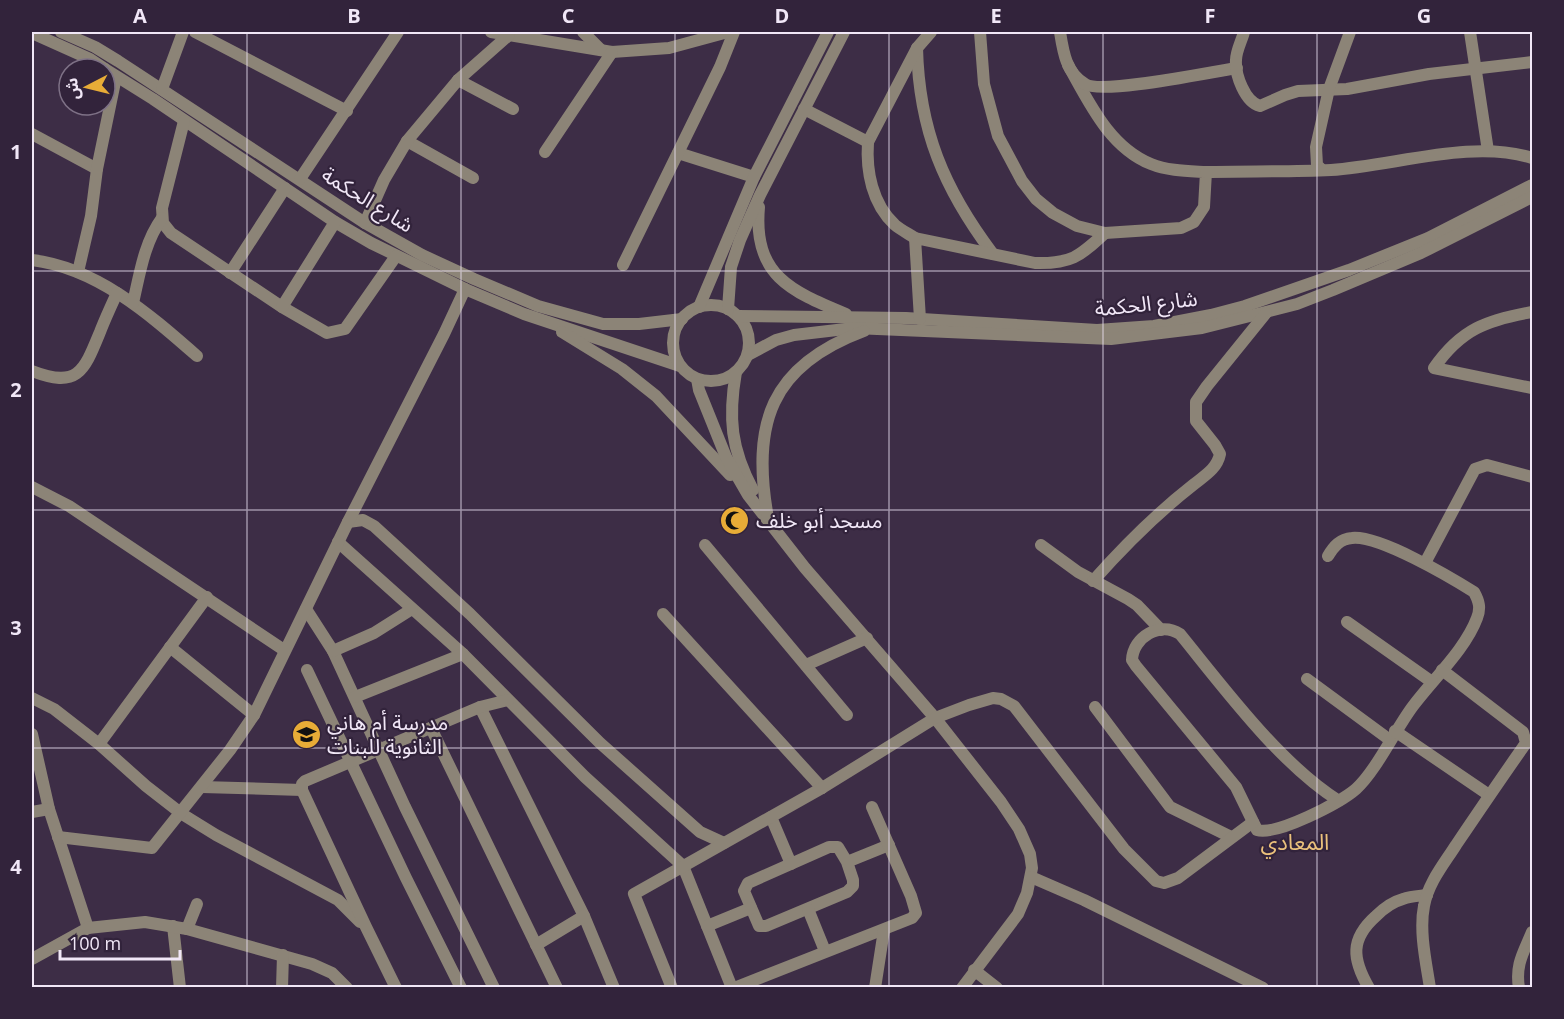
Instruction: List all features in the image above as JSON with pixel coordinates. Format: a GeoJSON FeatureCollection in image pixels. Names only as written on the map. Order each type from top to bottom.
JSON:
{"type":"FeatureCollection","features":[{"type":"Feature","properties":{"kind":"street","name":"شارع الحكمة"},"geometry":{"type":"LineString","coordinates":[[61,32],[95,47],[365,223],[422,255],[538,306],[603,324],[639,324],[682,320]]}},
{"type":"Feature","properties":{"kind":"street"},"geometry":{"type":"LineString","coordinates":[[162,89],[183,32]]}},
{"type":"Feature","properties":{"kind":"street"},"geometry":{"type":"LineString","coordinates":[[195,32],[347,111]]}},
{"type":"Feature","properties":{"kind":"street"},"geometry":{"type":"LineString","coordinates":[[300,179],[398,32]]}},
{"type":"Feature","properties":{"kind":"street"},"geometry":{"type":"LineString","coordinates":[[491,32],[607,51],[669,48],[728,32]]}},
{"type":"Feature","properties":{"kind":"street"},"geometry":{"type":"LineString","coordinates":[[583,32],[607,51]]}},
{"type":"Feature","properties":{"kind":"street"},"geometry":{"type":"LineString","coordinates":[[623,265],[720,67],[734,32]]}},
{"type":"Feature","properties":{"kind":"street"},"geometry":{"type":"LineString","coordinates":[[699,307],[754,177],[828,32]]}},
{"type":"Feature","properties":{"kind":"street"},"geometry":{"type":"LineString","coordinates":[[733,313],[731,267],[734,255],[760,195],[844,32]]}},
{"type":"Feature","properties":{"kind":"street"},"geometry":{"type":"LineString","coordinates":[[931,32],[917,48],[868,142],[867,163],[871,185],[881,206],[895,225],[915,238],[1035,263],[1069,260],[1083,254],[1105,233]]}},
{"type":"Feature","properties":{"kind":"street"},"geometry":{"type":"LineString","coordinates":[[980,32],[984,84],[998,136],[1022,181],[1036,199],[1053,213],[1077,226],[1105,233],[1181,228],[1194,222],[1204,207],[1206,172]]}},
{"type":"Feature","properties":{"kind":"street"},"geometry":{"type":"LineString","coordinates":[[1060,32],[1068,65],[1110,135],[1150,164],[1170,169],[1206,172],[1322,170],[1488,151],[1514,152],[1533,158]]}},
{"type":"Feature","properties":{"kind":"street"},"geometry":{"type":"LineString","coordinates":[[1244,32],[1236,59],[1236,68],[1249,98],[1257,105],[1266,105],[1280,97],[1298,92],[1367,86],[1429,74],[1533,62]]}},
{"type":"Feature","properties":{"kind":"street"},"geometry":{"type":"LineString","coordinates":[[1322,170],[1317,165],[1315,153],[1329,89],[1350,32]]}},
{"type":"Feature","properties":{"kind":"street"},"geometry":{"type":"LineString","coordinates":[[1470,32],[1488,151]]}},
{"type":"Feature","properties":{"kind":"street","name":"شارع الحكمة"},"geometry":{"type":"LineString","coordinates":[[32,33],[84,57]]}},
{"type":"Feature","properties":{"kind":"street"},"geometry":{"type":"LineString","coordinates":[[365,223],[384,180],[407,141],[458,80],[509,36]]}},
{"type":"Feature","properties":{"kind":"street"},"geometry":{"type":"LineString","coordinates":[[917,48],[922,109],[931,144],[956,200],[993,254]]}},
{"type":"Feature","properties":{"kind":"street"},"geometry":{"type":"LineString","coordinates":[[545,152],[607,51]]}},
{"type":"Feature","properties":{"kind":"street"},"geometry":{"type":"LineString","coordinates":[[1068,65],[1077,79],[1087,86],[1098,88],[1129,86],[1236,68]]}},
{"type":"Feature","properties":{"kind":"street","name":"شارع الحكمة"},"geometry":{"type":"LineString","coordinates":[[117,77],[335,222],[396,256],[465,289],[543,321],[680,366]]}},
{"type":"Feature","properties":{"kind":"street"},"geometry":{"type":"LineString","coordinates":[[458,80],[513,109]]}},
{"type":"Feature","properties":{"kind":"street"},"geometry":{"type":"LineString","coordinates":[[804,109],[868,142]]}},
{"type":"Feature","properties":{"kind":"street"},"geometry":{"type":"LineString","coordinates":[[78,272],[91,216],[108,117]]}},
{"type":"Feature","properties":{"kind":"street"},"geometry":{"type":"LineString","coordinates":[[184,121],[163,204],[162,218],[165,226],[171,233],[282,307],[327,333],[345,329],[396,256]]}},
{"type":"Feature","properties":{"kind":"street"},"geometry":{"type":"LineString","coordinates":[[32,134],[97,170]]}},
{"type":"Feature","properties":{"kind":"street"},"geometry":{"type":"LineString","coordinates":[[407,141],[473,178]]}},
{"type":"Feature","properties":{"kind":"street"},"geometry":{"type":"LineString","coordinates":[[678,153],[754,177]]}},
{"type":"Feature","properties":{"kind":"street","name":"شارع الحكمة"},"geometry":{"type":"LineString","coordinates":[[733,313],[920,319],[1097,330],[1154,326],[1211,315],[1288,292],[1398,251],[1533,184]]}},
{"type":"Feature","properties":{"kind":"street"},"geometry":{"type":"LineString","coordinates":[[230,273],[285,188]]}},
{"type":"Feature","properties":{"kind":"street"},"geometry":{"type":"LineString","coordinates":[[760,195],[758,234],[763,254],[772,270],[796,290],[853,317]]}},
{"type":"Feature","properties":{"kind":"street","name":"شارع الحكمة"},"geometry":{"type":"LineString","coordinates":[[748,355],[776,340],[820,330],[872,328],[1111,339],[1202,328],[1297,304],[1421,253],[1533,197]]}},
{"type":"Feature","properties":{"kind":"street"},"geometry":{"type":"LineString","coordinates":[[132,303],[148,242],[162,218]]}},
{"type":"Feature","properties":{"kind":"street"},"geometry":{"type":"LineString","coordinates":[[282,307],[335,222]]}},
{"type":"Feature","properties":{"kind":"street"},"geometry":{"type":"LineString","coordinates":[[915,238],[920,319]]}},
{"type":"Feature","properties":{"kind":"street"},"geometry":{"type":"LineString","coordinates":[[32,260],[44,261],[78,272],[117,293],[197,356]]}},
{"type":"Feature","properties":{"kind":"street"},"geometry":{"type":"LineString","coordinates":[[58,837],[152,848],[182,814],[254,715],[284,650],[465,289]]}},
{"type":"Feature","properties":{"kind":"street"},"geometry":{"type":"LineString","coordinates":[[32,371],[54,378],[62,378],[75,375],[82,370],[92,353],[117,293]]}},
{"type":"Feature","properties":{"kind":"street"},"geometry":{"type":"LineString","coordinates":[[713,305],[733,313],[748,334],[748,355],[736,372],[718,381],[697,379],[680,366],[675,353],[674,339],[682,320],[699,307],[713,305]]}},
{"type":"Feature","properties":{"kind":"street"},"geometry":{"type":"LineString","coordinates":[[1533,312],[1492,320],[1479,327],[1451,346],[1434,368],[1533,388]]}},
{"type":"Feature","properties":{"kind":"street"},"geometry":{"type":"LineString","coordinates":[[1093,581],[1169,504],[1216,466],[1220,454],[1196,421],[1196,402],[1206,386],[1266,313]]}},
{"type":"Feature","properties":{"kind":"street"},"geometry":{"type":"LineString","coordinates":[[543,321],[614,364],[656,396],[748,495],[805,568],[935,718],[1001,802],[1019,829],[1030,854],[1031,877],[1024,902],[1018,914],[962,987]]}},
{"type":"Feature","properties":{"kind":"street"},"geometry":{"type":"LineString","coordinates":[[768,518],[762,479],[763,442],[768,417],[782,388],[814,354],[872,328]]}},
{"type":"Feature","properties":{"kind":"street"},"geometry":{"type":"LineString","coordinates":[[736,372],[731,417],[734,442],[741,465],[775,530]]}},
{"type":"Feature","properties":{"kind":"street"},"geometry":{"type":"LineString","coordinates":[[697,379],[699,390],[726,457],[748,495]]}},
{"type":"Feature","properties":{"kind":"street"},"geometry":{"type":"LineString","coordinates":[[1425,563],[1475,469],[1487,465],[1533,477]]}},
{"type":"Feature","properties":{"kind":"street"},"geometry":{"type":"LineString","coordinates":[[32,487],[69,506],[284,650]]}},
{"type":"Feature","properties":{"kind":"street"},"geometry":{"type":"LineString","coordinates":[[348,522],[363,520],[374,526],[470,614],[600,743],[700,832],[724,843]]}},
{"type":"Feature","properties":{"kind":"street"},"geometry":{"type":"LineString","coordinates":[[1328,556],[1336,544],[1351,538],[1368,539],[1425,563],[1474,592],[1479,603],[1477,620],[1460,648],[1432,682],[1364,780],[1354,791],[1339,801],[1292,824],[1275,830],[1259,831],[1236,787],[1132,660],[1137,642],[1148,634],[1161,630],[1174,630],[1180,634],[1269,739],[1318,788],[1339,801]]}},
{"type":"Feature","properties":{"kind":"street"},"geometry":{"type":"LineString","coordinates":[[338,542],[463,654],[585,777],[683,866],[733,987],[884,930],[906,921],[916,913],[911,896],[872,807]]}},
{"type":"Feature","properties":{"kind":"street"},"geometry":{"type":"LineString","coordinates":[[705,545],[848,715]]}},
{"type":"Feature","properties":{"kind":"street"},"geometry":{"type":"LineString","coordinates":[[1041,545],[1093,581],[1137,605],[1161,630]]}},
{"type":"Feature","properties":{"kind":"street"},"geometry":{"type":"LineString","coordinates":[[99,744],[207,597]]}},
{"type":"Feature","properties":{"kind":"street"},"geometry":{"type":"LineString","coordinates":[[306,609],[333,651],[405,807],[494,987]]}},
{"type":"Feature","properties":{"kind":"street"},"geometry":{"type":"LineString","coordinates":[[333,651],[374,633],[412,609]]}},
{"type":"Feature","properties":{"kind":"street"},"geometry":{"type":"LineString","coordinates":[[663,614],[822,788]]}},
{"type":"Feature","properties":{"kind":"street"},"geometry":{"type":"LineString","coordinates":[[1347,622],[1432,682]]}},
{"type":"Feature","properties":{"kind":"street"},"geometry":{"type":"LineString","coordinates":[[806,665],[867,638]]}},
{"type":"Feature","properties":{"kind":"street"},"geometry":{"type":"LineString","coordinates":[[170,648],[254,715]]}},
{"type":"Feature","properties":{"kind":"street"},"geometry":{"type":"LineString","coordinates":[[355,697],[463,654]]}},
{"type":"Feature","properties":{"kind":"street"},"geometry":{"type":"LineString","coordinates":[[307,670],[406,878],[461,987]]}},
{"type":"Feature","properties":{"kind":"street"},"geometry":{"type":"LineString","coordinates":[[1430,987],[1423,922],[1427,895],[1433,881],[1489,795],[1526,743],[1525,735],[1504,715],[1442,670]]}},
{"type":"Feature","properties":{"kind":"street"},"geometry":{"type":"LineString","coordinates":[[1307,679],[1393,736],[1489,795]]}},
{"type":"Feature","properties":{"kind":"street"},"geometry":{"type":"LineString","coordinates":[[32,698],[54,709],[182,814],[216,836],[338,900],[366,927]]}},
{"type":"Feature","properties":{"kind":"street"},"geometry":{"type":"LineString","coordinates":[[672,987],[634,894],[822,788],[935,718],[984,700],[993,698],[1008,701],[1023,717],[1124,849],[1148,874],[1160,882],[1178,878],[1253,822]]}},
{"type":"Feature","properties":{"kind":"street"},"geometry":{"type":"LineString","coordinates":[[396,987],[302,790],[305,781],[480,707],[508,700]]}},
{"type":"Feature","properties":{"kind":"street"},"geometry":{"type":"LineString","coordinates":[[1095,706],[1170,807],[1231,837]]}},
{"type":"Feature","properties":{"kind":"street"},"geometry":{"type":"LineString","coordinates":[[480,707],[584,916],[614,987]]}},
{"type":"Feature","properties":{"kind":"street"},"geometry":{"type":"LineString","coordinates":[[431,728],[557,987]]}},
{"type":"Feature","properties":{"kind":"street"},"geometry":{"type":"LineString","coordinates":[[32,734],[49,809],[88,928]]}},
{"type":"Feature","properties":{"kind":"street"},"geometry":{"type":"LineString","coordinates":[[202,787],[302,790]]}},
{"type":"Feature","properties":{"kind":"street"},"geometry":{"type":"LineString","coordinates":[[32,812],[49,809]]}},
{"type":"Feature","properties":{"kind":"street"},"geometry":{"type":"LineString","coordinates":[[771,817],[791,864]]}},
{"type":"Feature","properties":{"kind":"street"},"geometry":{"type":"LineString","coordinates":[[847,862],[889,845]]}},
{"type":"Feature","properties":{"kind":"street"},"geometry":{"type":"LineString","coordinates":[[832,846],[840,849],[847,862],[853,880],[851,890],[761,927],[756,922],[744,891],[748,883],[832,846]]}},
{"type":"Feature","properties":{"kind":"street"},"geometry":{"type":"LineString","coordinates":[[1031,877],[1084,900],[1263,987]]}},
{"type":"Feature","properties":{"kind":"street"},"geometry":{"type":"LineString","coordinates":[[1369,987],[1361,974],[1357,959],[1357,942],[1361,931],[1389,905],[1404,898],[1427,895]]}},
{"type":"Feature","properties":{"kind":"street"},"geometry":{"type":"LineString","coordinates":[[187,929],[197,904]]}},
{"type":"Feature","properties":{"kind":"street"},"geometry":{"type":"LineString","coordinates":[[707,926],[751,908]]}},
{"type":"Feature","properties":{"kind":"street"},"geometry":{"type":"LineString","coordinates":[[808,909],[825,951]]}},
{"type":"Feature","properties":{"kind":"street"},"geometry":{"type":"LineString","coordinates":[[536,945],[584,916]]}},
{"type":"Feature","properties":{"kind":"street"},"geometry":{"type":"LineString","coordinates":[[32,960],[88,928],[145,922],[187,929],[282,955],[325,969],[347,987]]}},
{"type":"Feature","properties":{"kind":"street"},"geometry":{"type":"LineString","coordinates":[[174,926],[180,987]]}},
{"type":"Feature","properties":{"kind":"street"},"geometry":{"type":"LineString","coordinates":[[875,987],[884,930]]}},
{"type":"Feature","properties":{"kind":"street"},"geometry":{"type":"LineString","coordinates":[[1519,987],[1521,953],[1532,934]]}},
{"type":"Feature","properties":{"kind":"street"},"geometry":{"type":"LineString","coordinates":[[282,955],[282,987]]}},
{"type":"Feature","properties":{"kind":"street"},"geometry":{"type":"LineString","coordinates":[[974,970],[997,987]]}},
{"type":"Feature","properties":{"kind":"place","name":"مسجد أبو خلف"},"geometry":{"type":"Point","coordinates":[735,520]}},
{"type":"Feature","properties":{"kind":"place","name":"مدرسة أم هاني الثانوية للبنات"},"geometry":{"type":"Point","coordinates":[306,734]}},
{"type":"Feature","properties":{"kind":"district","name":"المعادي"},"geometry":{"type":"Point","coordinates":[1295,841]}}]}
